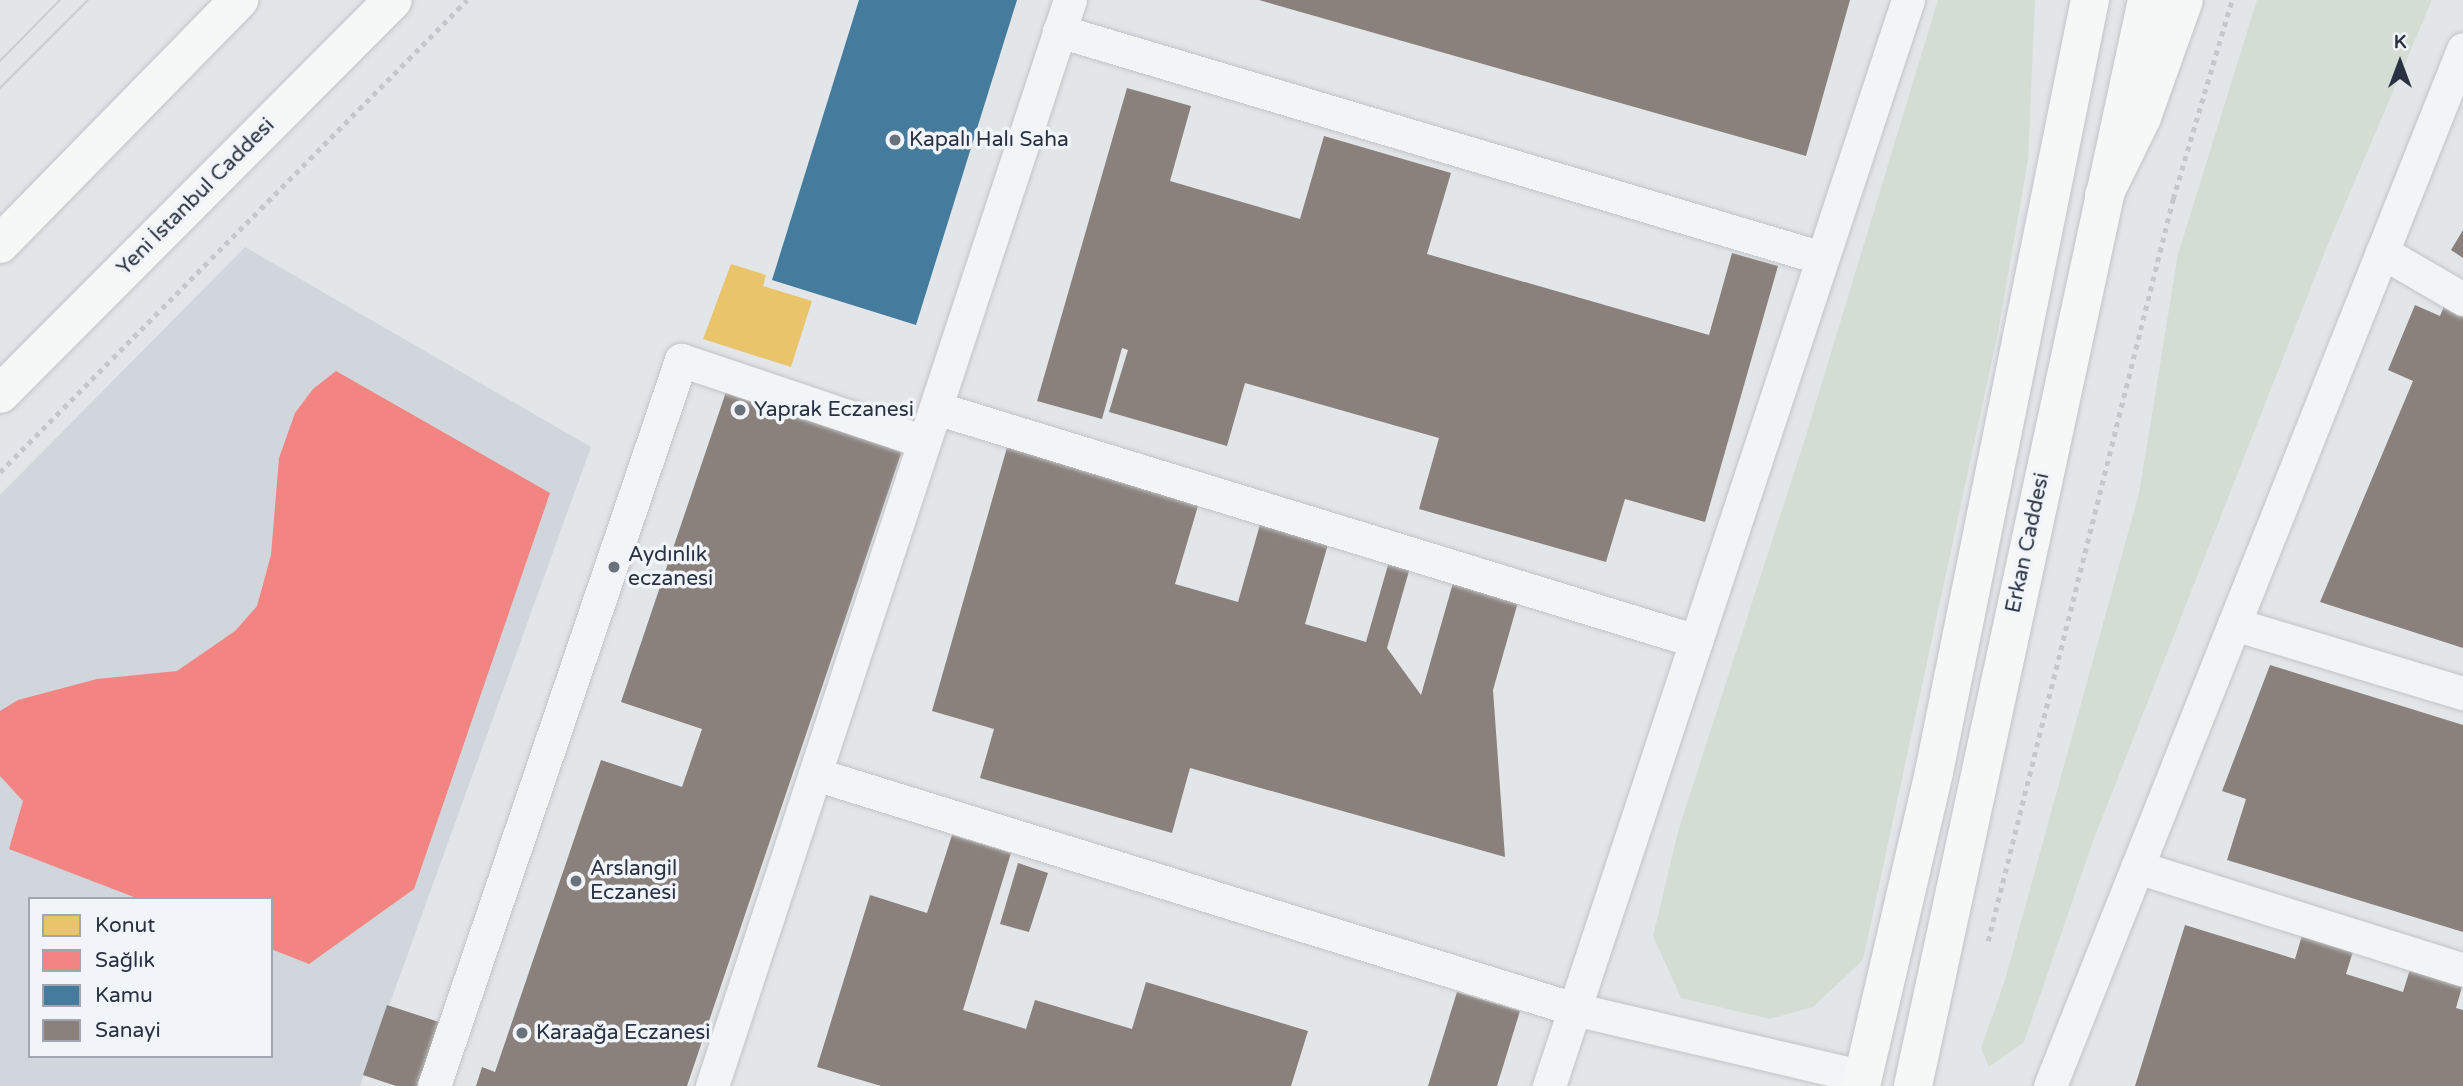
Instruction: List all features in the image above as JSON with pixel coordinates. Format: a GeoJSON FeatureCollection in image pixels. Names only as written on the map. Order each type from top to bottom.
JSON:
{"type":"FeatureCollection","features":[{"type":"Feature","properties":{"kind":"main road"},"geometry":{"type":"LineString","coordinates":[[0,244],[239,0]]}},
{"type":"Feature","properties":{"kind":"main road","name":"Yeni İstanbul Caddesi"},"geometry":{"type":"LineString","coordinates":[[0,394],[393,0]]}},
{"type":"Feature","properties":{"kind":"main road"},"geometry":{"type":"LineString","coordinates":[[1862,1082],[1934,772],[2090,0]]}},
{"type":"Feature","properties":{"kind":"main road","name":"Erkan Caddesi"},"geometry":{"type":"LineString","coordinates":[[1913,1086],[2147,0]]}},
{"type":"Feature","properties":{"kind":"main road"},"geometry":{"type":"LineString","coordinates":[[2104,195],[2142,117],[2184,0]]}},
{"type":"Feature","properties":{"kind":"street"},"geometry":{"type":"LineString","coordinates":[[712,1086],[1070,0]]}},
{"type":"Feature","properties":{"kind":"street"},"geometry":{"type":"LineString","coordinates":[[1549,1086],[1908,0]]}},
{"type":"Feature","properties":{"kind":"street"},"geometry":{"type":"LineString","coordinates":[[1059,31],[1822,258]]}},
{"type":"Feature","properties":{"kind":"street"},"geometry":{"type":"LineString","coordinates":[[2050,1086],[2463,49]]}},
{"type":"Feature","properties":{"kind":"street"},"geometry":{"type":"LineString","coordinates":[[2382,252],[2463,299]]}},
{"type":"Feature","properties":{"kind":"street"},"geometry":{"type":"LineString","coordinates":[[435,1086],[681,360],[924,442]]}},
{"type":"Feature","properties":{"kind":"street"},"geometry":{"type":"LineString","coordinates":[[936,408],[1696,641]]}},
{"type":"Feature","properties":{"kind":"street"},"geometry":{"type":"LineString","coordinates":[[2234,624],[2463,693]]}},
{"type":"Feature","properties":{"kind":"street"},"geometry":{"type":"LineString","coordinates":[[815,774],[1574,1009],[1862,1082]]}},
{"type":"Feature","properties":{"kind":"street"},"geometry":{"type":"LineString","coordinates":[[2137,867],[2463,970]]}},
{"type":"Feature","properties":{"kind":"path"},"geometry":{"type":"LineString","coordinates":[[0,472],[467,0]]}},
{"type":"Feature","properties":{"kind":"path"},"geometry":{"type":"LineString","coordinates":[[1986,949],[2173,199],[2232,0]]}},
{"type":"Feature","properties":{"kind":"shaded area"},"geometry":{"type":"Polygon","coordinates":[[[1938,0],[2035,0],[2028,160],[1998,332],[1863,960],[1813,1007],[1770,1019],[1681,998],[1653,936],[1679,828],[1803,445],[1938,0]]]}},
{"type":"Feature","properties":{"kind":"shaded area"},"geometry":{"type":"Polygon","coordinates":[[[2257,0],[2432,0],[2328,244],[2093,841],[2024,1042],[1989,1067],[1981,1048],[2005,980],[2139,493],[2178,254],[2257,0]]]}},
{"type":"Feature","properties":{"kind":"shaded area"},"geometry":{"type":"Polygon","coordinates":[[[245,247],[591,447],[360,1086],[0,1086],[0,495],[245,247]]]}},
{"type":"Feature","properties":{"kind":"building: Konut"},"geometry":{"type":"Polygon","coordinates":[[[731,264],[766,275],[763,286],[812,301],[791,367],[703,339],[731,264]]]}},
{"type":"Feature","properties":{"kind":"building: Sağlık"},"geometry":{"type":"Polygon","coordinates":[[[336,371],[550,493],[414,889],[309,964],[273,950],[273,897],[134,897],[9,849],[23,801],[0,776],[0,711],[18,700],[97,679],[177,671],[235,631],[257,606],[271,555],[279,458],[295,413],[313,389],[336,371]]]}},
{"type":"Feature","properties":{"kind":"building: Kamu","name":"Kapalı Halı Saha"},"geometry":{"type":"Polygon","coordinates":[[[859,0],[1017,0],[916,325],[772,280],[859,0]]]}},
{"type":"Feature","properties":{"kind":"building: Sanayi"},"geometry":{"type":"Polygon","coordinates":[[[1259,0],[1850,0],[1806,156],[1259,0]]]}},
{"type":"Feature","properties":{"kind":"building: Sanayi"},"geometry":{"type":"Polygon","coordinates":[[[1127,88],[1191,106],[1170,181],[1300,219],[1324,136],[1451,173],[1427,254],[1709,335],[1732,253],[1778,266],[1705,522],[1625,499],[1606,562],[1419,509],[1439,438],[1245,383],[1227,446],[1109,412],[1128,350],[1122,348],[1102,419],[1037,401],[1127,88]]]}},
{"type":"Feature","properties":{"kind":"building: Sanayi"},"geometry":{"type":"Polygon","coordinates":[[[2463,230],[2463,258],[2451,250],[2463,230]]]}},
{"type":"Feature","properties":{"kind":"building: Sanayi"},"geometry":{"type":"Polygon","coordinates":[[[2445,304],[2463,314],[2463,648],[2320,602],[2413,381],[2388,370],[2415,305],[2440,316],[2445,304]]]}},
{"type":"Feature","properties":{"kind":"building: Sanayi"},"geometry":{"type":"Polygon","coordinates":[[[729,383],[905,442],[687,1086],[476,1086],[482,1067],[495,1072],[601,760],[682,787],[702,729],[621,702],[729,383]]]}},
{"type":"Feature","properties":{"kind":"building: Sanayi"},"geometry":{"type":"Polygon","coordinates":[[[1008,444],[1200,499],[1175,584],[1238,602],[1261,521],[1329,541],[1305,624],[1366,642],[1390,558],[1411,564],[1387,648],[1421,695],[1455,576],[1520,595],[1493,690],[1505,857],[1190,768],[1172,833],[980,778],[994,729],[932,711],[1008,444]]]}},
{"type":"Feature","properties":{"kind":"building: Sanayi"},"geometry":{"type":"Polygon","coordinates":[[[2270,665],[2463,725],[2463,932],[2227,860],[2246,799],[2222,791],[2270,665]]]}},
{"type":"Feature","properties":{"kind":"building: Sanayi"},"geometry":{"type":"Polygon","coordinates":[[[952,835],[1011,853],[963,1010],[1026,1029],[1035,1000],[1132,1029],[1146,982],[1308,1031],[1291,1086],[881,1086],[817,1067],[870,895],[927,913],[952,835]]]}},
{"type":"Feature","properties":{"kind":"building: Sanayi"},"geometry":{"type":"Polygon","coordinates":[[[1018,863],[1048,873],[1029,932],[1000,924],[1018,863]]]}},
{"type":"Feature","properties":{"kind":"building: Sanayi"},"geometry":{"type":"Polygon","coordinates":[[[2185,925],[2295,959],[2303,932],[2354,948],[2346,974],[2403,992],[2411,966],[2463,983],[2456,1008],[2463,1010],[2463,1086],[2135,1086],[2185,925]]]}},
{"type":"Feature","properties":{"kind":"building: Sanayi"},"geometry":{"type":"Polygon","coordinates":[[[1457,992],[1520,1011],[1497,1086],[1428,1086],[1457,992]]]}},
{"type":"Feature","properties":{"kind":"building: Sanayi"},"geometry":{"type":"Polygon","coordinates":[[[387,1005],[442,1023],[421,1086],[396,1086],[363,1075],[387,1005]]]}},
{"type":"Feature","properties":{"kind":"tram line"},"geometry":{"type":"LineString","coordinates":[[0,61],[60,0]]}},
{"type":"Feature","properties":{"kind":"tram line"},"geometry":{"type":"LineString","coordinates":[[0,88],[88,0]]}},
{"type":"Feature","properties":{"kind":"place","name":"Kapalı Halı Saha"},"geometry":{"type":"Point","coordinates":[895,140]}},
{"type":"Feature","properties":{"kind":"place","name":"Yaprak Eczanesi"},"geometry":{"type":"Point","coordinates":[740,410]}},
{"type":"Feature","properties":{"kind":"place","name":"Aydınlık eczanesi"},"geometry":{"type":"Point","coordinates":[614,567]}},
{"type":"Feature","properties":{"kind":"place","name":"Arslangil Eczanesi"},"geometry":{"type":"Point","coordinates":[576,881]}},
{"type":"Feature","properties":{"kind":"place","name":"Karaağa Eczanesi"},"geometry":{"type":"Point","coordinates":[522,1033]}}]}
